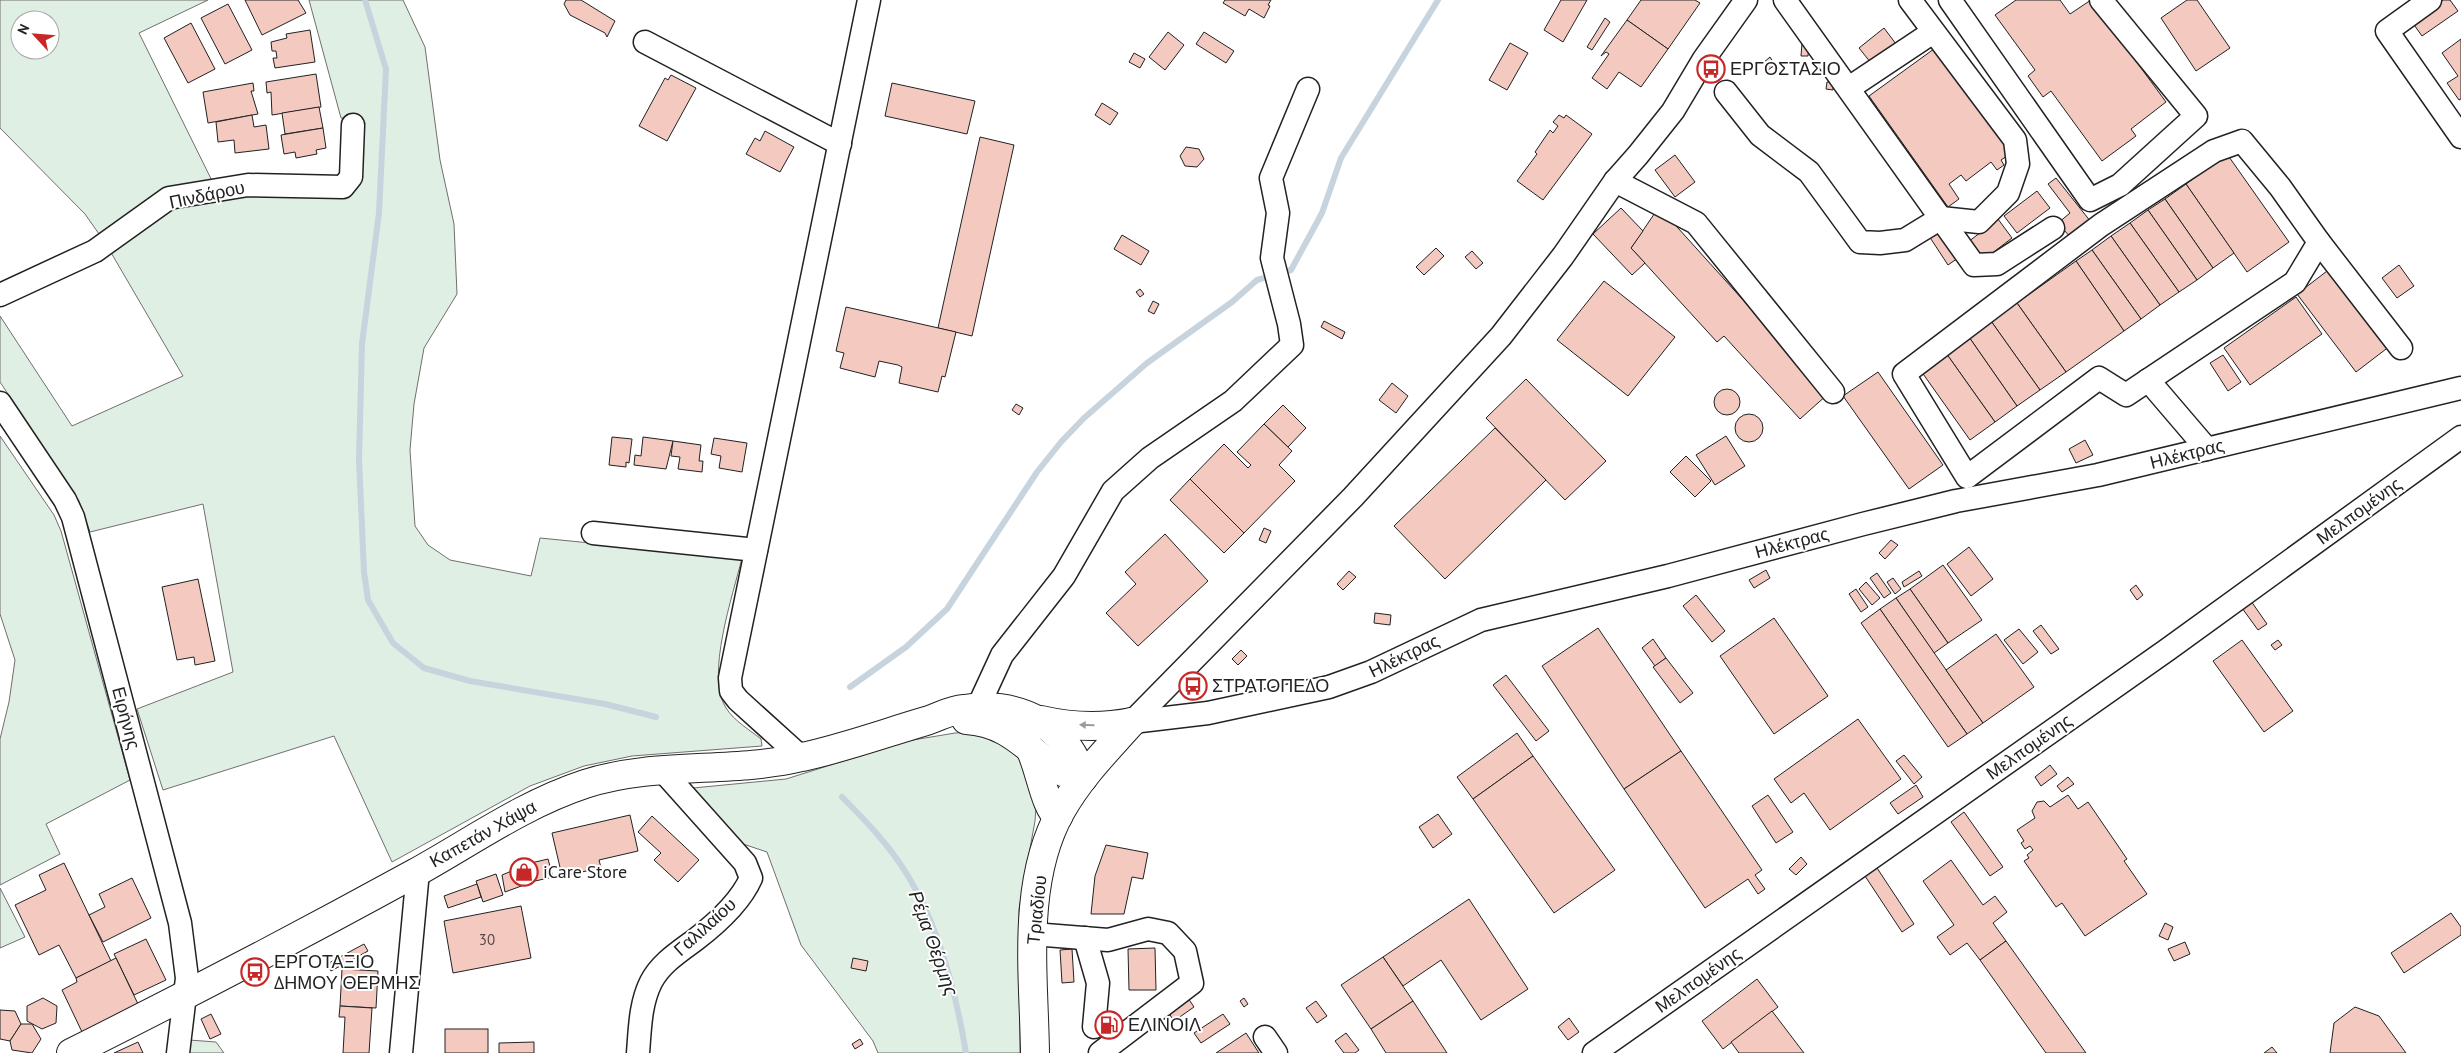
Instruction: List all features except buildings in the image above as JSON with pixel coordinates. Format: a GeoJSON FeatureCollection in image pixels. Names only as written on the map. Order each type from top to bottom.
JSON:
{"type":"FeatureCollection","features":[{"type":"Feature","properties":{"kind":"main road","name":"Καπετάν Χάψα"},"geometry":{"type":"LineString","coordinates":[[71,1053],[186,996],[418,871],[544,800],[603,779],[661,769],[748,764],[801,758],[930,720],[956,710],[978,707],[1014,711],[1041,720],[1062,739],[1073,753],[1083,778]]}},
{"type":"Feature","properties":{"kind":"main road","name":"Καπετάν Χάψα"},"geometry":{"type":"LineString","coordinates":[[930,720],[985,722],[1007,731],[1065,774],[1083,778]]}},
{"type":"Feature","properties":{"kind":"main road"},"geometry":{"type":"LineString","coordinates":[[1041,720],[1073,725],[1099,726],[1132,722]]}},
{"type":"Feature","properties":{"kind":"main road","name":"Τριαδίου"},"geometry":{"type":"LineString","coordinates":[[1035,1053],[1033,934],[1040,875],[1058,817],[1083,778],[1132,722]]}},
{"type":"Feature","properties":{"kind":"main road"},"geometry":{"type":"LineString","coordinates":[[1026,744],[1038,767],[1049,807],[1058,817]]}},
{"type":"Feature","properties":{"kind":"street"},"geometry":{"type":"LineString","coordinates":[[801,758],[738,700],[731,691],[730,678],[869,0]]}},
{"type":"Feature","properties":{"kind":"street"},"geometry":{"type":"LineString","coordinates":[[1132,722],[1352,497],[1501,336],[1557,263],[1615,180],[1638,155],[1673,111],[1704,59],[1746,0]]}},
{"type":"Feature","properties":{"kind":"street"},"geometry":{"type":"LineString","coordinates":[[1726,92],[1760,135],[1809,172],[1860,242],[1905,240],[1941,218],[1979,222],[2008,192],[2018,164],[2015,140],[1910,0]]}},
{"type":"Feature","properties":{"kind":"street"},"geometry":{"type":"LineString","coordinates":[[1950,0],[2090,200],[2120,185],[2196,116],[2101,0]]}},
{"type":"Feature","properties":{"kind":"street"},"geometry":{"type":"LineString","coordinates":[[2430,0],[2387,30],[2461,137]]}},
{"type":"Feature","properties":{"kind":"street"},"geometry":{"type":"LineString","coordinates":[[1791,1],[1849,88],[1974,265],[1997,264],[2053,228]]}},
{"type":"Feature","properties":{"kind":"street"},"geometry":{"type":"LineString","coordinates":[[1849,88],[1933,32]]}},
{"type":"Feature","properties":{"kind":"street"},"geometry":{"type":"LineString","coordinates":[[645,42],[840,144]]}},
{"type":"Feature","properties":{"kind":"street"},"geometry":{"type":"LineString","coordinates":[[978,707],[1002,655],[1064,576],[1113,491],[1150,458],[1233,401],[1292,345],[1289,324],[1272,258],[1278,213],[1271,178],[1308,89]]}},
{"type":"Feature","properties":{"kind":"street","name":"Πινδάρου"},"geometry":{"type":"LineString","coordinates":[[0,295],[95,251],[169,198],[248,185],[343,188],[351,177],[354,124]]}},
{"type":"Feature","properties":{"kind":"street"},"geometry":{"type":"LineString","coordinates":[[2319,242],[2295,282],[2126,394],[2099,378],[1967,477],[1904,374],[2102,225],[2214,151],[2242,141],[2280,187],[2319,242],[2400,348]]}},
{"type":"Feature","properties":{"kind":"street"},"geometry":{"type":"LineString","coordinates":[[1615,180],[1696,223],[1833,392]]}},
{"type":"Feature","properties":{"kind":"street"},"geometry":{"type":"LineString","coordinates":[[2148,380],[2208,449]]}},
{"type":"Feature","properties":{"kind":"street","name":"Ηλέκτρας"},"geometry":{"type":"LineString","coordinates":[[1132,722],[1208,713],[1329,687],[1371,672],[1481,620],[1668,576],[1956,501],[2098,475],[2461,388]]}},
{"type":"Feature","properties":{"kind":"street","name":"Ειρήνης"},"geometry":{"type":"LineString","coordinates":[[0,403],[65,500],[73,518],[176,905],[186,963],[186,996],[178,1053]]}},
{"type":"Feature","properties":{"kind":"street","name":"Μελπομένης"},"geometry":{"type":"LineString","coordinates":[[1594,1053],[2167,650],[2461,437]]}},
{"type":"Feature","properties":{"kind":"street"},"geometry":{"type":"LineString","coordinates":[[593,533],[756,550]]}},
{"type":"Feature","properties":{"kind":"street","name":"Γαλιλαίου"},"geometry":{"type":"LineString","coordinates":[[638,1053],[643,1003],[652,981],[666,962],[723,915],[744,892],[750,878],[745,862],[661,769]]}},
{"type":"Feature","properties":{"kind":"street"},"geometry":{"type":"LineString","coordinates":[[401,1053],[418,871]]}},
{"type":"Feature","properties":{"kind":"street"},"geometry":{"type":"LineString","coordinates":[[1033,934],[1108,940],[1148,929],[1168,933],[1185,951],[1192,983],[1100,1053]]}},
{"type":"Feature","properties":{"kind":"street"},"geometry":{"type":"LineString","coordinates":[[1085,938],[1098,983],[1094,1027]]}},
{"type":"Feature","properties":{"kind":"green space"},"geometry":{"type":"Polygon","coordinates":[[[0,0],[208,0],[139,33],[222,201],[251,194],[350,195],[357,120],[341,118],[309,0],[403,0],[425,47],[440,160],[454,224],[457,294],[424,348],[414,404],[410,450],[415,526],[428,545],[450,560],[531,576],[540,538],[742,558],[727,613],[719,656],[718,676],[720,694],[729,713],[761,739],[762,746],[632,756],[584,766],[530,786],[392,862],[334,736],[163,790],[137,709],[233,672],[203,504],[90,532],[79,501],[0,382],[0,316],[72,426],[183,376],[106,244],[85,214],[0,128],[0,0]]]}},
{"type":"Feature","properties":{"kind":"green space"},"geometry":{"type":"Polygon","coordinates":[[[0,436],[54,515],[61,531],[130,780],[46,824],[60,854],[0,885],[0,739],[9,702],[15,660],[0,614],[0,436]]]}},
{"type":"Feature","properties":{"kind":"green space"},"geometry":{"type":"Polygon","coordinates":[[[975,732],[1020,752],[1036,807],[1019,909],[1020,1053],[878,1053],[873,1041],[801,945],[767,852],[740,843],[693,788],[786,779],[907,741],[955,733],[975,732]]]}},
{"type":"Feature","properties":{"kind":"green space"},"geometry":{"type":"Polygon","coordinates":[[[0,888],[25,937],[0,948],[0,888]]]}},
{"type":"Feature","properties":{"kind":"green space"},"geometry":{"type":"Polygon","coordinates":[[[189,1040],[216,1042],[224,1053],[187,1053],[189,1040]]]}},
{"type":"Feature","properties":{"kind":"waterway"},"geometry":{"type":"LineString","coordinates":[[365,0],[386,69],[379,213],[362,344],[359,459],[364,572],[368,600],[393,643],[424,668],[470,681],[605,704],[656,717]]}},
{"type":"Feature","properties":{"kind":"waterway"},"geometry":{"type":"LineString","coordinates":[[850,687],[906,647],[947,609],[1037,472],[1061,442],[1084,418],[1147,363],[1232,302],[1257,280],[1291,270],[1322,213],[1341,158],[1438,0]]}},
{"type":"Feature","properties":{"kind":"waterway","name":"Ρέμα Θέρμης"},"geometry":{"type":"LineString","coordinates":[[842,797],[886,844],[919,896],[938,939],[952,984],[966,1053]]}},
{"type":"Feature","properties":{"kind":"place","name":"ΕΡΓΟΣΤΑΣΙΟ"},"geometry":{"type":"Point","coordinates":[1711,69]}},
{"type":"Feature","properties":{"kind":"place","name":"ΣΤΡΑΤΟΠΕΔΟ"},"geometry":{"type":"Point","coordinates":[1193,686]}},
{"type":"Feature","properties":{"kind":"place","name":"iCare Store"},"geometry":{"type":"Point","coordinates":[524,872]}},
{"type":"Feature","properties":{"kind":"place","name":"ΕΡΓΟΤΑΞΙΟ ΔΗΜΟΥ ΘΕΡΜΗΣ"},"geometry":{"type":"Point","coordinates":[255,972]}},
{"type":"Feature","properties":{"kind":"place","name":"ΕΛΙΝΟΙΛ"},"geometry":{"type":"Point","coordinates":[1109,1025]}}]}
